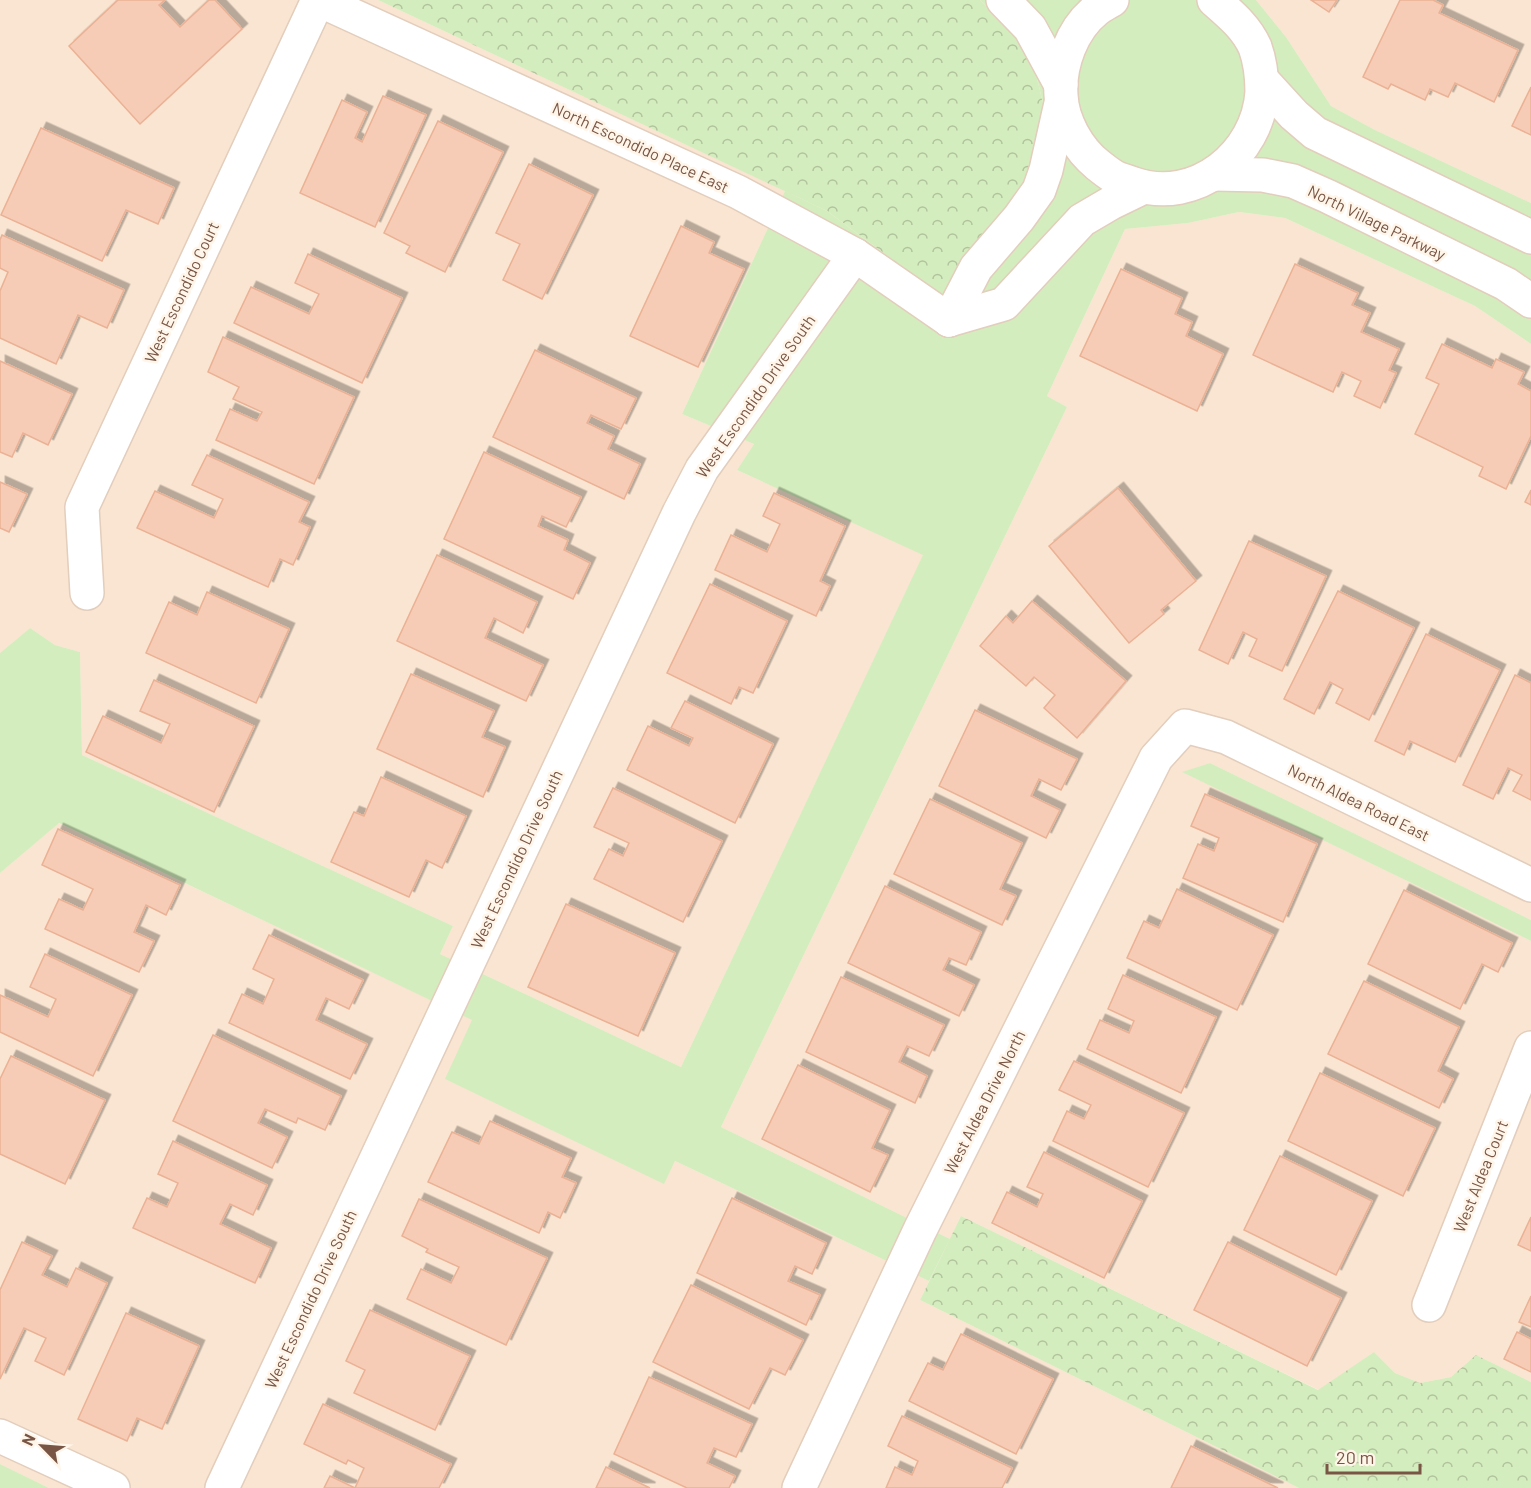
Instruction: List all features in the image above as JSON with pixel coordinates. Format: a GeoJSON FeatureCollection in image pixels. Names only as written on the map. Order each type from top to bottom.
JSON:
{"type":"FeatureCollection","features":[{"type":"Feature","properties":{"kind":"street","name":"North Escondido Place East"},"geometry":{"type":"LineString","coordinates":[[318,0],[738,192],[855,255],[949,320]]}},
{"type":"Feature","properties":{"kind":"street","name":"West Escondido Court"},"geometry":{"type":"LineString","coordinates":[[87,593],[82,507],[318,0]]}},
{"type":"Feature","properties":{"kind":"street"},"geometry":{"type":"LineString","coordinates":[[1003,0],[1030,28],[1061,94],[1071,133],[1089,158],[1114,177],[1144,187],[1168,188],[1192,184],[1214,174],[1235,156],[1251,134],[1261,108],[1262,80],[1255,48],[1238,20],[1214,0]]}},
{"type":"Feature","properties":{"kind":"street"},"geometry":{"type":"LineString","coordinates":[[949,320],[976,268],[1019,218],[1039,190],[1046,170],[1061,94],[1065,58],[1077,32],[1095,11],[1112,0]]}},
{"type":"Feature","properties":{"kind":"street"},"geometry":{"type":"LineString","coordinates":[[1262,80],[1294,115],[1315,133],[1531,237]]}},
{"type":"Feature","properties":{"kind":"street","name":"North Village Parkway"},"geometry":{"type":"LineString","coordinates":[[1214,174],[1263,175],[1293,181],[1506,284],[1531,301]]}},
{"type":"Feature","properties":{"kind":"street"},"geometry":{"type":"LineString","coordinates":[[949,320],[1004,304],[1082,220],[1111,202],[1144,187]]}},
{"type":"Feature","properties":{"kind":"street","name":"West Escondido Drive South"},"geometry":{"type":"LineString","coordinates":[[222,1488],[678,513],[702,469],[855,255]]}},
{"type":"Feature","properties":{"kind":"street","name":"North Aldea Road East"},"geometry":{"type":"LineString","coordinates":[[1185,726],[1226,737],[1531,885]]}},
{"type":"Feature","properties":{"kind":"street","name":"West Aldea Drive North"},"geometry":{"type":"LineString","coordinates":[[799,1488],[926,1219],[1156,758],[1185,726]]}},
{"type":"Feature","properties":{"kind":"street","name":"West Aldea Court"},"geometry":{"type":"LineString","coordinates":[[1430,1305],[1531,1048]]}},
{"type":"Feature","properties":{"kind":"street"},"geometry":{"type":"LineString","coordinates":[[0,1436],[113,1488]]}},
{"type":"Feature","properties":{"kind":"shaded area"},"geometry":{"type":"Polygon","coordinates":[[[0,0],[378,0],[785,191],[682,414],[754,444],[737,470],[924,554],[681,1067],[440,954],[453,926],[82,755],[80,652],[55,645],[30,628],[0,653],[0,0]]]}},
{"type":"Feature","properties":{"kind":"shaded area"},"geometry":{"type":"Polygon","coordinates":[[[1256,0],[1531,0],[1531,203],[1375,130],[1331,106],[1286,37],[1256,0]]]}},
{"type":"Feature","properties":{"kind":"shaded area"},"geometry":{"type":"Polygon","coordinates":[[[1239,212],[1285,218],[1475,306],[1531,344],[1531,920],[1210,763],[1183,772],[1531,941],[1531,1382],[1476,1355],[1451,1377],[1420,1383],[1395,1373],[1374,1352],[1319,1390],[961,1216],[950,1239],[721,1127],[1067,407],[1047,396],[1125,229],[1188,223],[1239,212]]]}},
{"type":"Feature","properties":{"kind":"shaded area"},"geometry":{"type":"Polygon","coordinates":[[[58,823],[473,1020],[446,1079],[664,1183],[675,1161],[929,1281],[920,1300],[1299,1488],[49,1488],[0,1464],[0,873],[58,823]]]}},
{"type":"Feature","properties":{"kind":"green space"},"geometry":{"type":"Polygon","coordinates":[[[378,0],[980,0],[1021,39],[1036,74],[1045,112],[1024,193],[957,277],[938,287],[916,277],[827,211],[378,0]]]}},
{"type":"Feature","properties":{"kind":"green space"},"geometry":{"type":"Polygon","coordinates":[[[980,0],[1256,0],[1286,37],[1331,106],[1375,130],[1531,203],[1531,344],[1475,306],[1285,218],[1239,212],[1188,223],[1125,229],[1047,396],[1067,407],[721,1127],[950,1239],[929,1281],[675,1161],[664,1184],[445,1079],[472,1020],[59,823],[0,873],[0,653],[30,628],[55,645],[80,652],[82,755],[453,926],[440,954],[681,1067],[923,555],[737,470],[754,444],[682,414],[785,191],[827,211],[916,277],[939,286],[957,277],[1024,193],[1045,112],[1036,74],[1021,39],[980,0]]]}},
{"type":"Feature","properties":{"kind":"green space"},"geometry":{"type":"Polygon","coordinates":[[[1210,763],[1531,920],[1531,941],[1182,772],[1210,763]]]}},
{"type":"Feature","properties":{"kind":"green space"},"geometry":{"type":"Polygon","coordinates":[[[961,1216],[1318,1390],[1374,1352],[1395,1373],[1420,1383],[1451,1377],[1476,1355],[1531,1382],[1531,1488],[1299,1488],[920,1300],[961,1216]]]}},
{"type":"Feature","properties":{"kind":"green space"},"geometry":{"type":"Polygon","coordinates":[[[0,1464],[49,1488],[0,1488],[0,1464]]]}},
{"type":"Feature","properties":{"kind":"building"},"geometry":{"type":"Polygon","coordinates":[[[118,0],[165,0],[159,5],[180,27],[209,0],[215,0],[242,29],[140,124],[69,46],[118,0]]]}},
{"type":"Feature","properties":{"kind":"building"},"geometry":{"type":"Polygon","coordinates":[[[1311,0],[1337,0],[1329,12],[1311,0]]]}},
{"type":"Feature","properties":{"kind":"building"},"geometry":{"type":"Polygon","coordinates":[[[1400,0],[1433,0],[1443,5],[1439,13],[1518,50],[1494,102],[1455,83],[1448,97],[1430,89],[1425,100],[1391,84],[1388,89],[1363,77],[1400,0]]]}},
{"type":"Feature","properties":{"kind":"building"},"geometry":{"type":"Polygon","coordinates":[[[1531,87],[1531,135],[1512,126],[1531,87]]]}},
{"type":"Feature","properties":{"kind":"building"},"geometry":{"type":"Polygon","coordinates":[[[383,96],[426,115],[375,227],[300,193],[342,100],[367,112],[355,138],[362,142],[383,96]]]}},
{"type":"Feature","properties":{"kind":"building"},"geometry":{"type":"Polygon","coordinates":[[[438,121],[503,152],[445,272],[406,253],[410,246],[384,233],[438,121]]]}},
{"type":"Feature","properties":{"kind":"building"},"geometry":{"type":"Polygon","coordinates":[[[41,128],[174,188],[158,224],[126,210],[102,261],[1,215],[41,128]]]}},
{"type":"Feature","properties":{"kind":"building"},"geometry":{"type":"Polygon","coordinates":[[[529,164],[593,195],[542,299],[503,280],[520,244],[496,233],[529,164]]]}},
{"type":"Feature","properties":{"kind":"building"},"geometry":{"type":"Polygon","coordinates":[[[681,226],[714,242],[709,253],[744,269],[698,367],[630,336],[681,226]]]}},
{"type":"Feature","properties":{"kind":"building"},"geometry":{"type":"Polygon","coordinates":[[[2,235],[124,290],[107,328],[78,315],[56,364],[0,338],[0,291],[8,272],[0,268],[2,235]]]}},
{"type":"Feature","properties":{"kind":"building"},"geometry":{"type":"Polygon","coordinates":[[[308,254],[402,298],[362,383],[234,323],[251,287],[309,314],[319,294],[295,283],[308,254]]]}},
{"type":"Feature","properties":{"kind":"building"},"geometry":{"type":"Polygon","coordinates":[[[1295,264],[1358,293],[1352,305],[1370,313],[1361,332],[1399,349],[1389,370],[1396,373],[1380,408],[1354,396],[1361,381],[1342,372],[1333,392],[1253,355],[1295,264]]]}},
{"type":"Feature","properties":{"kind":"building"},"geometry":{"type":"Polygon","coordinates":[[[1121,269],[1182,298],[1175,314],[1192,322],[1186,336],[1223,354],[1197,411],[1080,356],[1121,269]]]}},
{"type":"Feature","properties":{"kind":"building"},"geometry":{"type":"Polygon","coordinates":[[[223,337],[354,397],[314,484],[216,440],[230,409],[257,421],[262,412],[233,399],[239,387],[208,372],[223,337]]]}},
{"type":"Feature","properties":{"kind":"building"},"geometry":{"type":"Polygon","coordinates":[[[1442,344],[1492,368],[1496,359],[1524,372],[1518,384],[1531,391],[1531,436],[1506,489],[1479,476],[1483,467],[1415,434],[1439,384],[1426,378],[1442,344]]]}},
{"type":"Feature","properties":{"kind":"building"},"geometry":{"type":"Polygon","coordinates":[[[535,350],[636,398],[621,429],[591,415],[587,423],[614,436],[608,449],[640,464],[624,499],[493,437],[535,350]]]}},
{"type":"Feature","properties":{"kind":"building"},"geometry":{"type":"Polygon","coordinates":[[[0,361],[72,394],[48,445],[23,433],[12,457],[0,452],[0,361]]]}},
{"type":"Feature","properties":{"kind":"building"},"geometry":{"type":"Polygon","coordinates":[[[484,452],[581,497],[566,527],[542,516],[538,526],[568,540],[564,550],[590,563],[573,599],[444,539],[484,452]]]}},
{"type":"Feature","properties":{"kind":"building"},"geometry":{"type":"Polygon","coordinates":[[[207,455],[309,502],[299,522],[310,527],[293,565],[280,559],[268,587],[137,528],[155,491],[214,518],[223,499],[192,485],[207,455]]]}},
{"type":"Feature","properties":{"kind":"building"},"geometry":{"type":"Polygon","coordinates":[[[0,482],[27,494],[9,532],[0,528],[0,482]]]}},
{"type":"Feature","properties":{"kind":"building"},"geometry":{"type":"Polygon","coordinates":[[[1118,488],[1196,581],[1161,610],[1164,614],[1129,643],[1049,546],[1118,488]]]}},
{"type":"Feature","properties":{"kind":"building"},"geometry":{"type":"Polygon","coordinates":[[[1531,490],[1531,505],[1525,502],[1531,490]]]}},
{"type":"Feature","properties":{"kind":"building"},"geometry":{"type":"Polygon","coordinates":[[[774,493],[845,526],[820,581],[830,586],[816,616],[715,570],[731,535],[767,552],[780,524],[763,516],[774,493]]]}},
{"type":"Feature","properties":{"kind":"building"},"geometry":{"type":"Polygon","coordinates":[[[1249,541],[1326,576],[1282,671],[1249,656],[1257,639],[1243,632],[1228,664],[1199,650],[1249,541]]]}},
{"type":"Feature","properties":{"kind":"building"},"geometry":{"type":"Polygon","coordinates":[[[437,555],[537,602],[523,633],[494,618],[485,638],[543,665],[526,701],[397,641],[437,555]]]}},
{"type":"Feature","properties":{"kind":"building"},"geometry":{"type":"Polygon","coordinates":[[[710,584],[787,621],[753,693],[739,687],[731,704],[667,673],[710,584]]]}},
{"type":"Feature","properties":{"kind":"building"},"geometry":{"type":"Polygon","coordinates":[[[1338,591],[1414,628],[1369,720],[1336,703],[1343,689],[1330,682],[1314,714],[1284,699],[1338,591]]]}},
{"type":"Feature","properties":{"kind":"building"},"geometry":{"type":"Polygon","coordinates":[[[207,592],[289,629],[256,703],[146,653],[169,602],[197,615],[207,592]]]}},
{"type":"Feature","properties":{"kind":"building"},"geometry":{"type":"Polygon","coordinates":[[[1032,601],[1126,681],[1077,738],[1044,708],[1055,695],[1034,677],[1026,686],[980,646],[1006,616],[1013,623],[1032,601]]]}},
{"type":"Feature","properties":{"kind":"building"},"geometry":{"type":"Polygon","coordinates":[[[1426,634],[1500,670],[1455,762],[1410,741],[1404,755],[1375,741],[1426,634]]]}},
{"type":"Feature","properties":{"kind":"building"},"geometry":{"type":"Polygon","coordinates":[[[411,674],[494,711],[482,737],[505,747],[483,797],[377,749],[411,674]]]}},
{"type":"Feature","properties":{"kind":"building"},"geometry":{"type":"Polygon","coordinates":[[[1515,675],[1531,683],[1531,800],[1513,791],[1522,775],[1508,768],[1493,799],[1463,785],[1515,675]]]}},
{"type":"Feature","properties":{"kind":"building"},"geometry":{"type":"Polygon","coordinates":[[[154,680],[254,726],[214,812],[86,752],[103,716],[161,743],[170,724],[140,711],[154,680]]]}},
{"type":"Feature","properties":{"kind":"building"},"geometry":{"type":"Polygon","coordinates":[[[685,701],[773,744],[735,823],[627,770],[648,726],[689,746],[693,738],[671,728],[685,701]]]}},
{"type":"Feature","properties":{"kind":"building"},"geometry":{"type":"Polygon","coordinates":[[[975,710],[1077,759],[1061,790],[1039,779],[1031,796],[1060,810],[1046,838],[939,786],[975,710]]]}},
{"type":"Feature","properties":{"kind":"building"},"geometry":{"type":"Polygon","coordinates":[[[381,777],[466,816],[442,868],[426,860],[409,897],[331,862],[354,812],[364,816],[381,777]]]}},
{"type":"Feature","properties":{"kind":"building"},"geometry":{"type":"Polygon","coordinates":[[[613,788],[722,841],[683,922],[594,879],[609,849],[623,856],[629,843],[594,827],[613,788]]]}},
{"type":"Feature","properties":{"kind":"building"},"geometry":{"type":"Polygon","coordinates":[[[1205,794],[1317,844],[1283,922],[1183,878],[1198,844],[1214,851],[1219,838],[1191,826],[1205,794]]]}},
{"type":"Feature","properties":{"kind":"building"},"geometry":{"type":"Polygon","coordinates":[[[930,799],[1022,843],[1000,889],[1016,896],[1002,925],[894,874],[930,799]]]}},
{"type":"Feature","properties":{"kind":"building"},"geometry":{"type":"Polygon","coordinates":[[[58,829],[180,885],[166,915],[146,905],[134,932],[154,941],[139,972],[45,929],[59,899],[83,910],[93,889],[42,865],[58,829]]]}},
{"type":"Feature","properties":{"kind":"building"},"geometry":{"type":"Polygon","coordinates":[[[885,886],[981,932],[966,965],[949,958],[943,970],[974,985],[959,1016],[848,963],[885,886]]]}},
{"type":"Feature","properties":{"kind":"building"},"geometry":{"type":"Polygon","coordinates":[[[1177,889],[1273,935],[1237,1010],[1127,958],[1144,921],[1159,928],[1177,889]]]}},
{"type":"Feature","properties":{"kind":"building"},"geometry":{"type":"Polygon","coordinates":[[[1404,890],[1512,943],[1498,972],[1482,964],[1460,1009],[1368,964],[1404,890]]]}},
{"type":"Feature","properties":{"kind":"building"},"geometry":{"type":"Polygon","coordinates":[[[566,904],[675,953],[638,1036],[528,987],[566,904]]]}},
{"type":"Feature","properties":{"kind":"building"},"geometry":{"type":"Polygon","coordinates":[[[269,935],[363,980],[349,1009],[326,998],[316,1020],[367,1044],[350,1079],[229,1023],[242,994],[263,1004],[274,979],[253,969],[269,935]]]}},
{"type":"Feature","properties":{"kind":"building"},"geometry":{"type":"Polygon","coordinates":[[[45,954],[132,995],[93,1076],[0,1032],[0,995],[48,1017],[56,999],[30,987],[45,954]]]}},
{"type":"Feature","properties":{"kind":"building"},"geometry":{"type":"Polygon","coordinates":[[[1123,975],[1216,1017],[1181,1093],[1087,1049],[1100,1020],[1129,1033],[1134,1021],[1108,1009],[1123,975]]]}},
{"type":"Feature","properties":{"kind":"building"},"geometry":{"type":"Polygon","coordinates":[[[841,977],[944,1025],[929,1056],[907,1046],[899,1062],[927,1076],[915,1103],[806,1052],[841,977]]]}},
{"type":"Feature","properties":{"kind":"building"},"geometry":{"type":"Polygon","coordinates":[[[1364,981],[1459,1027],[1438,1071],[1453,1079],[1439,1108],[1328,1054],[1364,981]]]}},
{"type":"Feature","properties":{"kind":"building"},"geometry":{"type":"Polygon","coordinates":[[[213,1035],[341,1096],[325,1130],[298,1118],[296,1123],[265,1109],[258,1123],[287,1137],[272,1168],[173,1121],[213,1035]]]}},
{"type":"Feature","properties":{"kind":"building"},"geometry":{"type":"Polygon","coordinates":[[[11,1056],[105,1100],[65,1184],[0,1154],[0,1079],[11,1056]]]}},
{"type":"Feature","properties":{"kind":"building"},"geometry":{"type":"Polygon","coordinates":[[[1074,1061],[1184,1113],[1148,1187],[1053,1141],[1067,1111],[1084,1119],[1091,1105],[1059,1090],[1074,1061]]]}},
{"type":"Feature","properties":{"kind":"building"},"geometry":{"type":"Polygon","coordinates":[[[798,1065],[890,1110],[872,1148],[888,1155],[870,1192],[762,1139],[798,1065]]]}},
{"type":"Feature","properties":{"kind":"building"},"geometry":{"type":"Polygon","coordinates":[[[1320,1073],[1435,1128],[1403,1196],[1288,1141],[1320,1073]]]}},
{"type":"Feature","properties":{"kind":"building"},"geometry":{"type":"Polygon","coordinates":[[[490,1121],[571,1158],[562,1177],[576,1183],[560,1218],[548,1212],[539,1233],[428,1182],[452,1132],[479,1144],[490,1121]]]}},
{"type":"Feature","properties":{"kind":"building"},"geometry":{"type":"Polygon","coordinates":[[[173,1141],[267,1185],[253,1215],[230,1204],[220,1224],[271,1248],[255,1283],[133,1228],[147,1198],[167,1207],[178,1183],[158,1174],[173,1141]]]}},
{"type":"Feature","properties":{"kind":"building"},"geometry":{"type":"Polygon","coordinates":[[[1044,1152],[1142,1201],[1104,1278],[992,1223],[1007,1192],[1037,1207],[1043,1194],[1027,1187],[1044,1152]]]}},
{"type":"Feature","properties":{"kind":"building"},"geometry":{"type":"Polygon","coordinates":[[[1280,1156],[1372,1201],[1336,1275],[1244,1230],[1280,1156]]]}},
{"type":"Feature","properties":{"kind":"building"},"geometry":{"type":"Polygon","coordinates":[[[732,1198],[826,1243],[812,1274],[795,1266],[788,1281],[820,1295],[806,1325],[697,1273],[732,1198]]]}},
{"type":"Feature","properties":{"kind":"building"},"geometry":{"type":"Polygon","coordinates":[[[419,1199],[547,1258],[506,1345],[407,1299],[421,1269],[451,1283],[459,1267],[426,1252],[428,1249],[402,1236],[419,1199]]]}},
{"type":"Feature","properties":{"kind":"building"},"geometry":{"type":"Polygon","coordinates":[[[1531,1217],[1531,1251],[1518,1245],[1531,1217]]]}},
{"type":"Feature","properties":{"kind":"building"},"geometry":{"type":"Polygon","coordinates":[[[22,1242],[52,1256],[42,1275],[67,1287],[76,1268],[107,1283],[64,1375],[35,1361],[46,1338],[24,1328],[0,1379],[0,1290],[22,1242]]]}},
{"type":"Feature","properties":{"kind":"building"},"geometry":{"type":"Polygon","coordinates":[[[1228,1242],[1341,1298],[1307,1366],[1194,1310],[1228,1242]]]}},
{"type":"Feature","properties":{"kind":"building"},"geometry":{"type":"Polygon","coordinates":[[[691,1285],[803,1340],[785,1375],[770,1368],[749,1409],[653,1362],[691,1285]]]}},
{"type":"Feature","properties":{"kind":"building"},"geometry":{"type":"Polygon","coordinates":[[[1531,1296],[1531,1327],[1519,1322],[1531,1296]]]}},
{"type":"Feature","properties":{"kind":"building"},"geometry":{"type":"Polygon","coordinates":[[[370,1310],[470,1356],[435,1430],[354,1393],[365,1370],[346,1361],[370,1310]]]}},
{"type":"Feature","properties":{"kind":"building"},"geometry":{"type":"Polygon","coordinates":[[[126,1313],[199,1346],[162,1429],[137,1418],[127,1441],[78,1419],[126,1313]]]}},
{"type":"Feature","properties":{"kind":"building"},"geometry":{"type":"Polygon","coordinates":[[[1517,1332],[1531,1339],[1531,1372],[1504,1359],[1517,1332]]]}},
{"type":"Feature","properties":{"kind":"building"},"geometry":{"type":"Polygon","coordinates":[[[961,1334],[1053,1379],[1016,1454],[909,1401],[928,1363],[943,1370],[961,1334]]]}},
{"type":"Feature","properties":{"kind":"building"},"geometry":{"type":"Polygon","coordinates":[[[649,1377],[752,1424],[736,1457],[714,1448],[707,1463],[735,1476],[729,1488],[687,1488],[614,1454],[649,1377]]]}},
{"type":"Feature","properties":{"kind":"building"},"geometry":{"type":"Polygon","coordinates":[[[323,1404],[451,1464],[439,1488],[355,1488],[364,1468],[348,1460],[346,1464],[304,1444],[323,1404]]]}},
{"type":"Feature","properties":{"kind":"building"},"geometry":{"type":"Polygon","coordinates":[[[902,1416],[1012,1468],[1002,1488],[886,1488],[895,1467],[912,1475],[918,1461],[888,1446],[902,1416]]]}},
{"type":"Feature","properties":{"kind":"building"},"geometry":{"type":"Polygon","coordinates":[[[1191,1446],[1278,1488],[1171,1488],[1191,1446]]]}},
{"type":"Feature","properties":{"kind":"building"},"geometry":{"type":"Polygon","coordinates":[[[606,1467],[650,1488],[596,1488],[606,1467]]]}},
{"type":"Feature","properties":{"kind":"building"},"geometry":{"type":"Polygon","coordinates":[[[330,1476],[355,1488],[324,1488],[330,1476]]]}}]}
